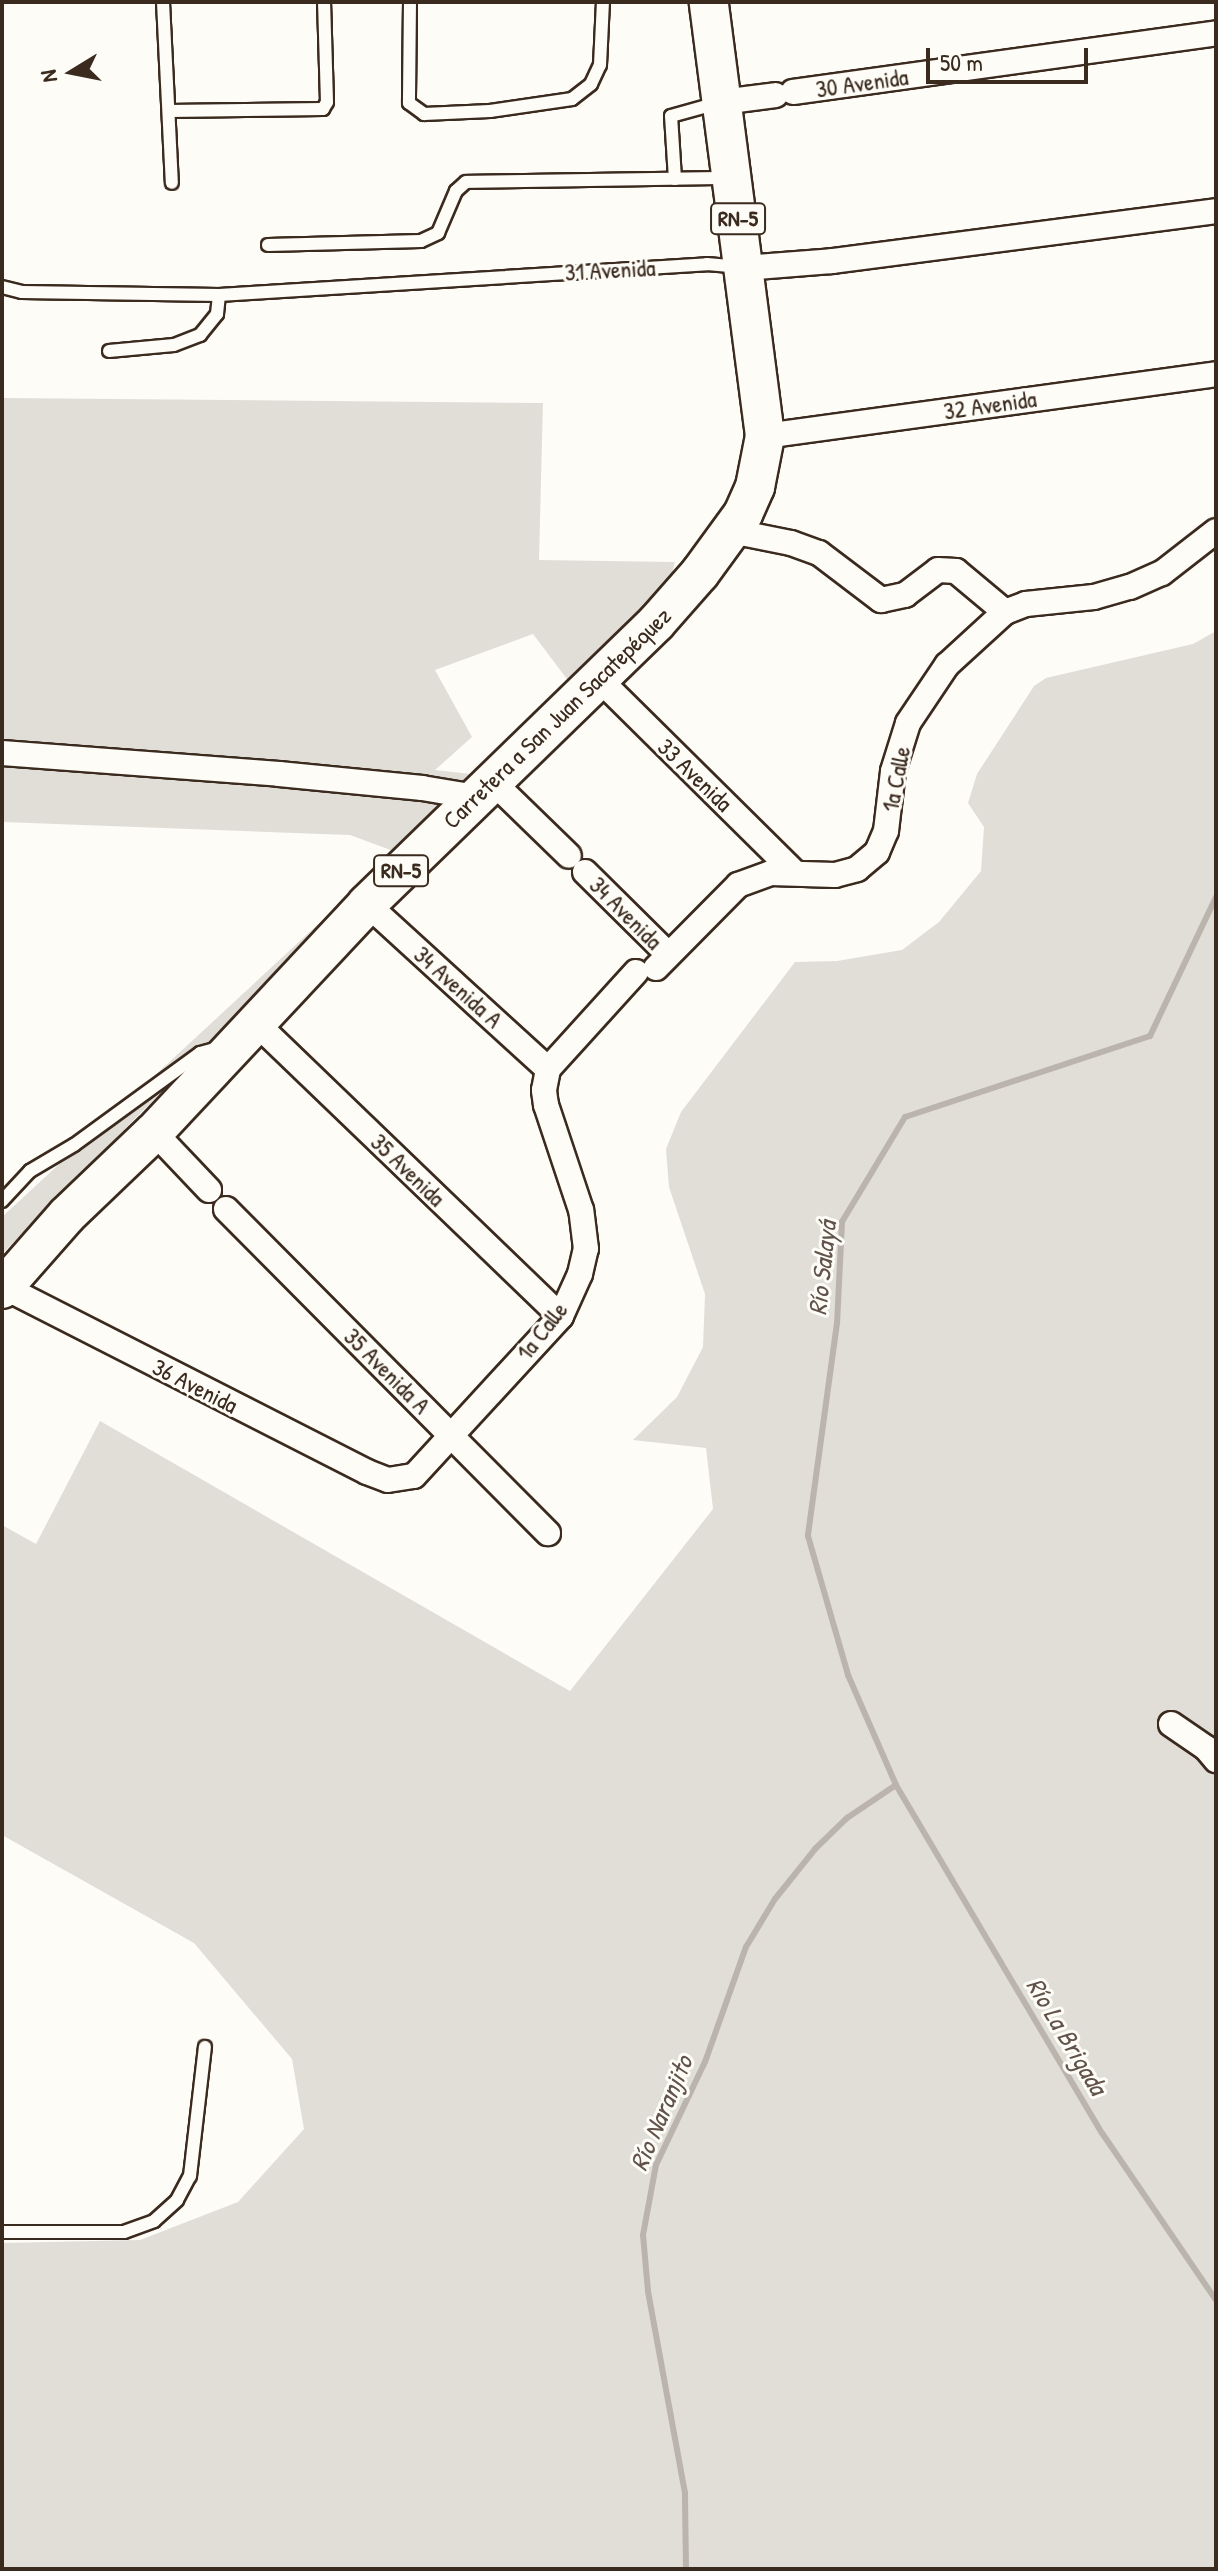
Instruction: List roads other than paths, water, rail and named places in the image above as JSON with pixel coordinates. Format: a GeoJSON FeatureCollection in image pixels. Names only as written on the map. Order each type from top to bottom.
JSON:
{"type":"FeatureCollection","features":[{"type":"Feature","properties":{"kind":"main road","name":"Carretera a San Juan Sacatepéquez"},"geometry":{"type":"LineString","coordinates":[[3,1288],[67,1215],[154,1132],[367,904],[683,594],[731,531],[755,487],[765,436],[709,2]]}},
{"type":"Feature","properties":{"kind":"street","name":"30 Avenida"},"geometry":{"type":"LineString","coordinates":[[722,102],[1216,33]]}},
{"type":"Feature","properties":{"kind":"street","name":"31 Avenida"},"geometry":{"type":"LineString","coordinates":[[744,268],[832,261],[1216,211]]}},
{"type":"Feature","properties":{"kind":"street","name":"32 Avenida"},"geometry":{"type":"LineString","coordinates":[[765,436],[1216,374]]}},
{"type":"Feature","properties":{"kind":"street"},"geometry":{"type":"LineString","coordinates":[[731,531],[791,543],[819,553],[881,600],[905,595],[938,570],[956,571],[1005,612]]}},
{"type":"Feature","properties":{"kind":"street","name":"1a Calle"},"geometry":{"type":"LineString","coordinates":[[388,1480],[414,1476],[561,1316],[580,1274],[586,1249],[581,1210],[546,1105],[548,1069],[738,885],[771,873],[835,875],[857,869],[877,852],[886,831],[893,771],[908,723],[947,665],[1005,612],[1026,604],[1094,597],[1130,587],[1162,573],[1216,531]]}},
{"type":"Feature","properties":{"kind":"street","name":"33 Avenida"},"geometry":{"type":"LineString","coordinates":[[598,678],[794,872]]}},
{"type":"Feature","properties":{"kind":"street"},"geometry":{"type":"LineString","coordinates":[[2,753],[422,788],[484,789]]}},
{"type":"Feature","properties":{"kind":"street","name":"34 Avenida"},"geometry":{"type":"LineString","coordinates":[[484,789],[577,864],[653,965]]}},
{"type":"Feature","properties":{"kind":"street","name":"34 Avenida A"},"geometry":{"type":"LineString","coordinates":[[367,904],[548,1069]]}},
{"type":"Feature","properties":{"kind":"street","name":"35 Avenida"},"geometry":{"type":"LineString","coordinates":[[245,1034],[561,1316]]}},
{"type":"Feature","properties":{"kind":"street"},"geometry":{"type":"LineString","coordinates":[[154,1132],[209,1190]]}},
{"type":"Feature","properties":{"kind":"street","name":"35 Avenida A"},"geometry":{"type":"LineString","coordinates":[[226,1209],[548,1533]]}},
{"type":"Feature","properties":{"kind":"street","name":"36 Avenida"},"geometry":{"type":"LineString","coordinates":[[3,1288],[388,1480]]}},
{"type":"Feature","properties":{"kind":"street"},"geometry":{"type":"LineString","coordinates":[[1171,1724],[1206,1748],[1216,1760]]}},
{"type":"Feature","properties":{"kind":"lane"},"geometry":{"type":"LineString","coordinates":[[163,2],[172,183]]}},
{"type":"Feature","properties":{"kind":"lane"},"geometry":{"type":"LineString","coordinates":[[169,111],[323,109],[327,102],[324,2]]}},
{"type":"Feature","properties":{"kind":"lane"},"geometry":{"type":"LineString","coordinates":[[410,2],[409,103],[424,114],[490,111],[572,99],[591,84],[600,65],[603,2]]}},
{"type":"Feature","properties":{"kind":"lane"},"geometry":{"type":"LineString","coordinates":[[675,179],[671,116],[722,102]]}},
{"type":"Feature","properties":{"kind":"lane"},"geometry":{"type":"LineString","coordinates":[[268,245],[421,241],[438,233],[456,191],[466,182],[733,178]]}},
{"type":"Feature","properties":{"kind":"lane","name":"31 Avenida"},"geometry":{"type":"LineString","coordinates":[[2,287],[22,292],[219,295],[707,264],[744,268]]}},
{"type":"Feature","properties":{"kind":"lane"},"geometry":{"type":"LineString","coordinates":[[109,351],[174,345],[200,335],[217,314],[219,295]]}},
{"type":"Feature","properties":{"kind":"lane"},"geometry":{"type":"LineString","coordinates":[[2,1201],[30,1171],[74,1145],[200,1053],[245,1034]]}},
{"type":"Feature","properties":{"kind":"lane"},"geometry":{"type":"LineString","coordinates":[[2,2232],[124,2232],[154,2221],[177,2200],[190,2176],[205,2047]]}},
{"type":"Feature","properties":{"kind":"waterway","name":"Río Salayá"},"geometry":{"type":"LineString","coordinates":[[1216,897],[1150,1036],[905,1117],[842,1222],[837,1323],[808,1536],[848,1675],[896,1785],[1102,2133],[1216,2300]]}},
{"type":"Feature","properties":{"kind":"waterway","name":"Río Naranjito"},"geometry":{"type":"LineString","coordinates":[[686,2569],[685,2493],[648,2291],[643,2235],[656,2165],[705,2062],[746,1947],[775,1899],[815,1849],[847,1818],[896,1785]]}},
{"type":"Feature","properties":{"kind":"water label","name":"Río La Brigada"},"geometry":{"type":"Point","coordinates":[1067,2036]}}]}
